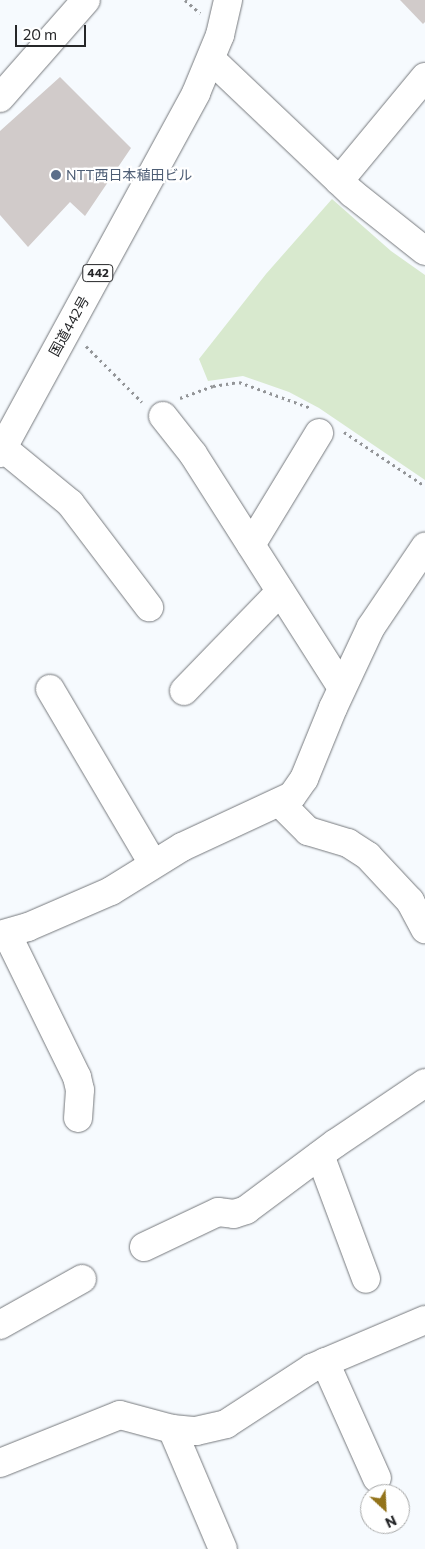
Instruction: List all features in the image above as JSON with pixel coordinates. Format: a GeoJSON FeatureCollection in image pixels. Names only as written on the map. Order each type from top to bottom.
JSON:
{"type":"FeatureCollection","features":[{"type":"Feature","properties":{"kind":"main road"},"geometry":{"type":"LineString","coordinates":[[0,98],[86,0]]}},
{"type":"Feature","properties":{"kind":"main road","name":"国道442号"},"geometry":{"type":"LineString","coordinates":[[196,93],[220,35],[228,0]]}},
{"type":"Feature","properties":{"kind":"main road","name":"国道442号"},"geometry":{"type":"LineString","coordinates":[[1,451],[196,93],[215,63],[243,0]]}},
{"type":"Feature","properties":{"kind":"main road"},"geometry":{"type":"LineString","coordinates":[[215,63],[339,181],[425,251]]}},
{"type":"Feature","properties":{"kind":"main road"},"geometry":{"type":"LineString","coordinates":[[339,181],[425,77]]}},
{"type":"Feature","properties":{"kind":"main road"},"geometry":{"type":"LineString","coordinates":[[161,407],[342,688]]}},
{"type":"Feature","properties":{"kind":"main road"},"geometry":{"type":"LineString","coordinates":[[251,545],[326,425]]}},
{"type":"Feature","properties":{"kind":"main road"},"geometry":{"type":"LineString","coordinates":[[1,451],[61,494],[149,607]]}},
{"type":"Feature","properties":{"kind":"main road"},"geometry":{"type":"LineString","coordinates":[[78,1118],[80,1090],[77,1077],[4,934],[111,891],[153,864],[224,826],[280,803],[292,796],[304,779],[342,688],[371,627],[425,548]]}},
{"type":"Feature","properties":{"kind":"main road"},"geometry":{"type":"LineString","coordinates":[[184,691],[280,592]]}},
{"type":"Feature","properties":{"kind":"main road"},"geometry":{"type":"LineString","coordinates":[[50,689],[153,864]]}},
{"type":"Feature","properties":{"kind":"main road"},"geometry":{"type":"LineString","coordinates":[[280,803],[308,831],[348,843],[368,856],[410,901],[425,929]]}},
{"type":"Feature","properties":{"kind":"main road"},"geometry":{"type":"LineString","coordinates":[[144,1247],[218,1212],[234,1214],[246,1210],[320,1155],[425,1083]]}},
{"type":"Feature","properties":{"kind":"main road"},"geometry":{"type":"LineString","coordinates":[[320,1155],[366,1279]]}},
{"type":"Feature","properties":{"kind":"main road"},"geometry":{"type":"LineString","coordinates":[[0,1325],[82,1279]]}},
{"type":"Feature","properties":{"kind":"main road"},"geometry":{"type":"LineString","coordinates":[[0,1463],[120,1415],[172,1429],[196,1431],[226,1424],[325,1362],[425,1320]]}},
{"type":"Feature","properties":{"kind":"main road"},"geometry":{"type":"LineString","coordinates":[[325,1362],[377,1478]]}},
{"type":"Feature","properties":{"kind":"main road"},"geometry":{"type":"LineString","coordinates":[[172,1429],[223,1549]]}},
{"type":"Feature","properties":{"kind":"path"},"geometry":{"type":"LineString","coordinates":[[67,330],[161,407],[214,386],[239,382],[301,403],[326,425],[425,486]]}},
{"type":"Feature","properties":{"kind":"green space"},"geometry":{"type":"Polygon","coordinates":[[[332,199],[391,251],[425,275],[425,480],[319,408],[289,392],[243,376],[208,381],[199,359],[266,274],[332,199]]]}},
{"type":"Feature","properties":{"kind":"building"},"geometry":{"type":"Polygon","coordinates":[[[400,0],[425,0],[425,22],[423,24],[400,0]]]}},
{"type":"Feature","properties":{"kind":"building","name":"NTT西日本稙田ビル"},"geometry":{"type":"Polygon","coordinates":[[[60,77],[131,148],[85,216],[70,202],[28,247],[0,215],[0,131],[60,77]]]}},
{"type":"Feature","properties":{"kind":"place","name":"NTT西日本稙田ビル"},"geometry":{"type":"Point","coordinates":[56,175]}}]}
